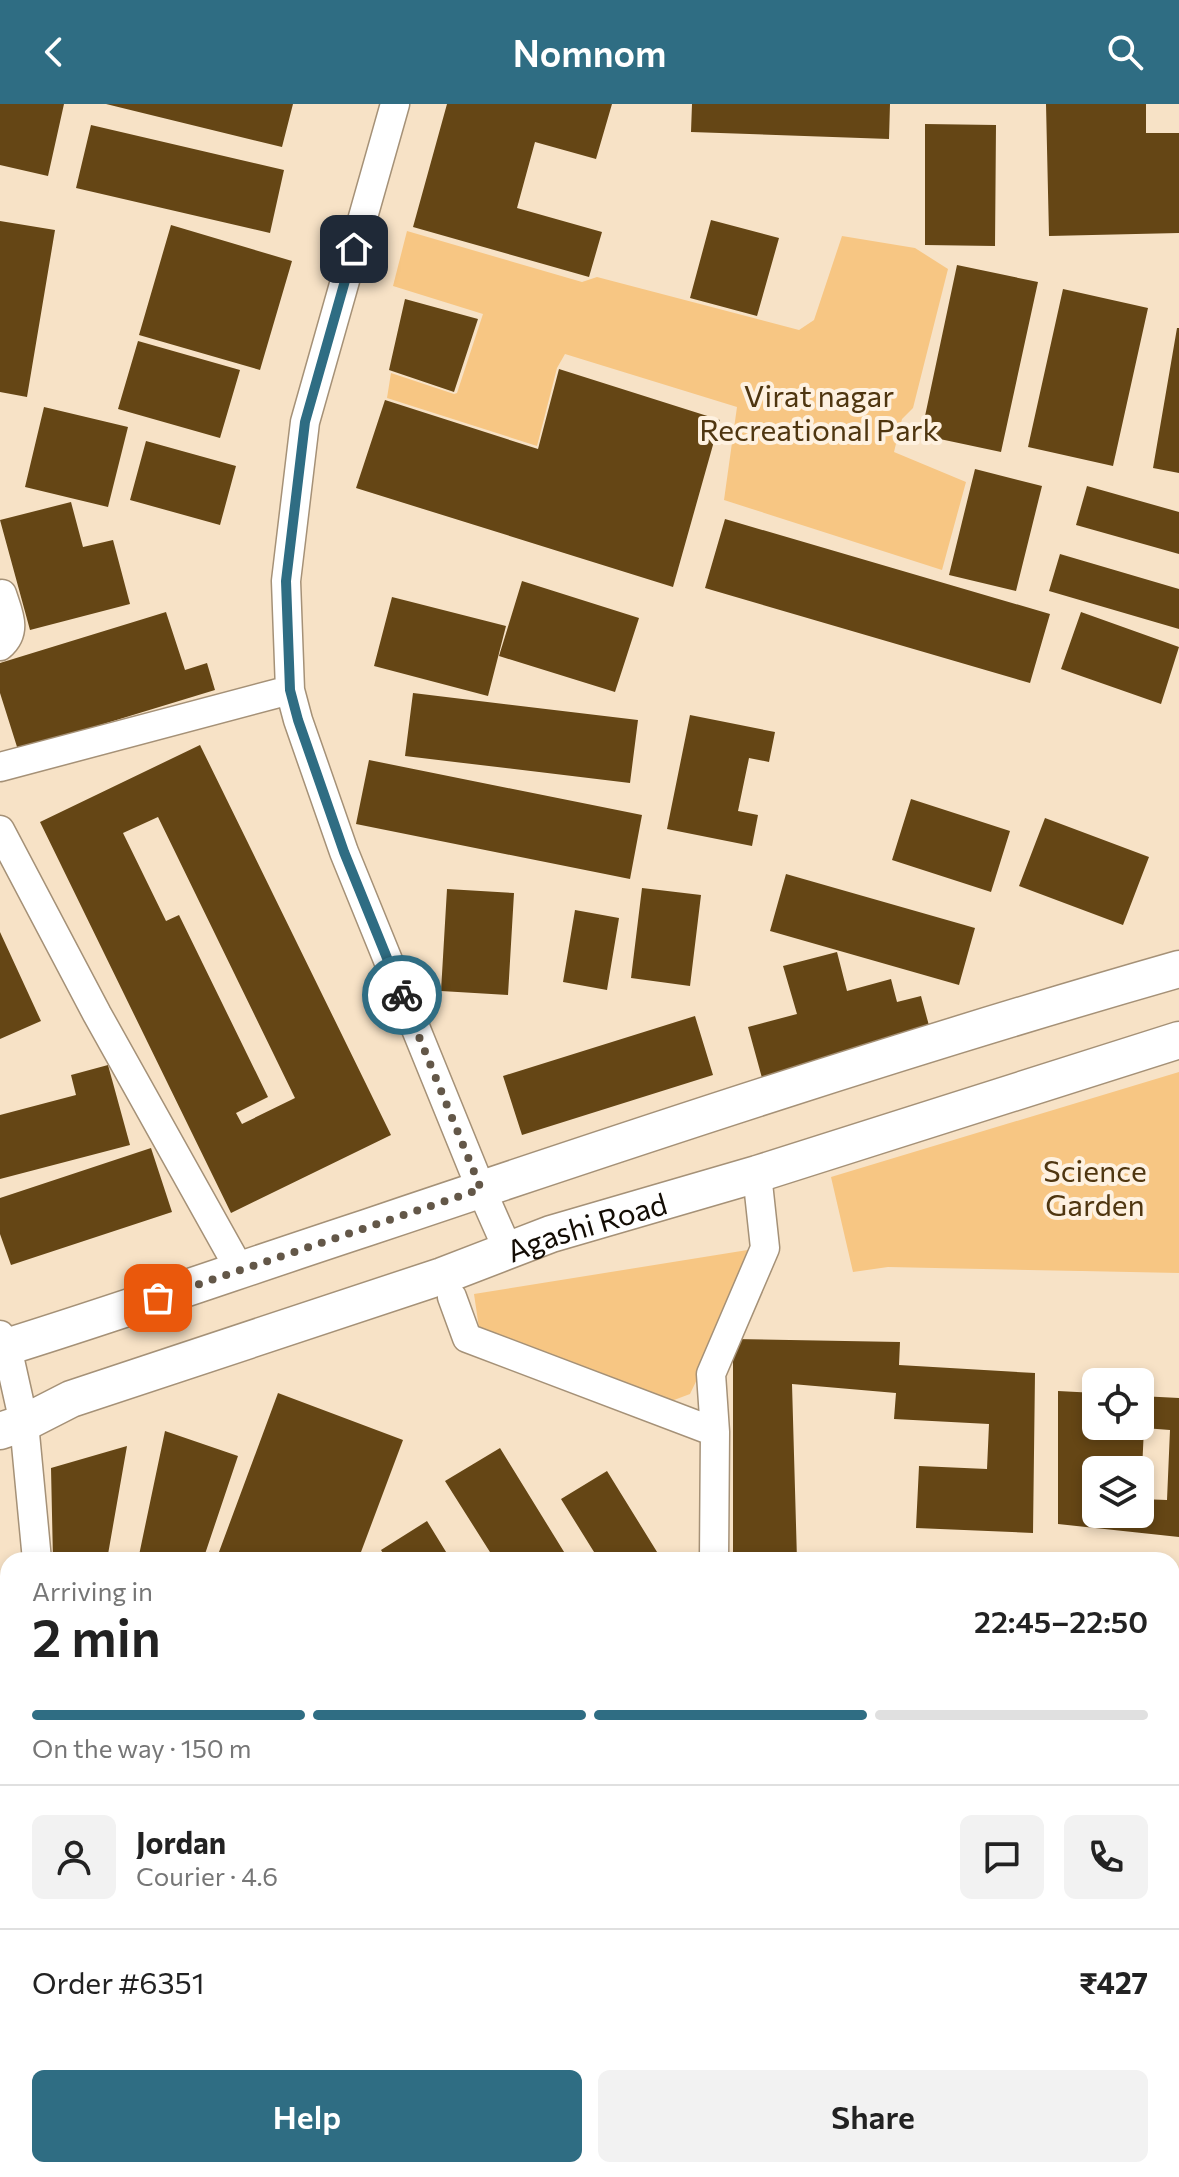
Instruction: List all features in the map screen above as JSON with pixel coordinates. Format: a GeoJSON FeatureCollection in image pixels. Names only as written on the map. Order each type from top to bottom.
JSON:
{"type":"FeatureCollection","features":[{"type":"Feature","properties":{"kind":"street"},"geometry":{"type":"LineString","coordinates":[[395,104],[305,422],[286,581],[290,690],[344,852],[508,1250]]}},
{"type":"Feature","properties":{"kind":"street"},"geometry":{"type":"LineString","coordinates":[[0,646],[8,639],[12,626],[2,594]]}},
{"type":"Feature","properties":{"kind":"street"},"geometry":{"type":"LineString","coordinates":[[0,767],[290,690]]}},
{"type":"Feature","properties":{"kind":"street"},"geometry":{"type":"LineString","coordinates":[[0,830],[97,1014],[240,1270]]}},
{"type":"Feature","properties":{"kind":"street"},"geometry":{"type":"LineString","coordinates":[[35,1552],[12,1427],[2,1344],[240,1270],[1027,1013],[1179,969]]}},
{"type":"Feature","properties":{"kind":"street","name":"Agashi Road"},"geometry":{"type":"LineString","coordinates":[[12,1427],[71,1399],[426,1281],[551,1234],[757,1174],[1179,1040]]}},
{"type":"Feature","properties":{"kind":"street"},"geometry":{"type":"LineString","coordinates":[[714,1552],[715,1432],[711,1374],[765,1248],[757,1174]]}},
{"type":"Feature","properties":{"kind":"street"},"geometry":{"type":"LineString","coordinates":[[452,1297],[467,1338],[715,1432]]}},
{"type":"Feature","properties":{"kind":"green space","name":"Virat nagar Recreational Park"},"geometry":{"type":"Polygon","coordinates":[[[407,231],[582,282],[597,277],[799,330],[814,320],[842,236],[915,248],[948,269],[913,408],[902,419],[894,452],[966,482],[942,570],[724,500],[737,407],[565,354],[557,368],[537,446],[387,398],[391,373],[457,393],[483,314],[393,286],[407,231]]]}},
{"type":"Feature","properties":{"kind":"green space","name":"Science Garden"},"geometry":{"type":"Polygon","coordinates":[[[1179,1072],[1179,1273],[888,1267],[853,1272],[831,1177],[1179,1072]]]}},
{"type":"Feature","properties":{"kind":"green space"},"geometry":{"type":"Polygon","coordinates":[[[760,1248],[690,1394],[666,1403],[479,1328],[474,1294],[760,1248]]]}},
{"type":"Feature","properties":{"kind":"building"},"geometry":{"type":"Polygon","coordinates":[[[0,104],[64,104],[48,176],[0,165],[0,104]]]}},
{"type":"Feature","properties":{"kind":"building"},"geometry":{"type":"Polygon","coordinates":[[[106,104],[293,104],[282,147],[106,104]]]}},
{"type":"Feature","properties":{"kind":"building"},"geometry":{"type":"Polygon","coordinates":[[[447,104],[612,104],[596,159],[535,142],[517,208],[602,232],[589,277],[413,227],[447,104]]]}},
{"type":"Feature","properties":{"kind":"building"},"geometry":{"type":"Polygon","coordinates":[[[692,104],[890,104],[889,139],[691,132],[692,104]]]}},
{"type":"Feature","properties":{"kind":"building"},"geometry":{"type":"Polygon","coordinates":[[[1046,104],[1146,104],[1146,133],[1179,133],[1179,233],[1049,236],[1046,104]]]}},
{"type":"Feature","properties":{"kind":"building"},"geometry":{"type":"Polygon","coordinates":[[[925,124],[996,125],[995,246],[925,245],[925,124]]]}},
{"type":"Feature","properties":{"kind":"building"},"geometry":{"type":"Polygon","coordinates":[[[91,125],[284,170],[270,233],[76,188],[91,125]]]}},
{"type":"Feature","properties":{"kind":"building"},"geometry":{"type":"Polygon","coordinates":[[[711,220],[779,238],[757,316],[690,298],[711,220]]]}},
{"type":"Feature","properties":{"kind":"building"},"geometry":{"type":"Polygon","coordinates":[[[0,221],[55,230],[27,397],[0,392],[0,221]]]}},
{"type":"Feature","properties":{"kind":"building"},"geometry":{"type":"Polygon","coordinates":[[[171,225],[292,261],[260,370],[139,335],[171,225]]]}},
{"type":"Feature","properties":{"kind":"building"},"geometry":{"type":"Polygon","coordinates":[[[957,265],[1038,282],[1001,452],[921,435],[957,265]]]}},
{"type":"Feature","properties":{"kind":"building"},"geometry":{"type":"Polygon","coordinates":[[[1063,289],[1148,308],[1113,466],[1028,447],[1063,289]]]}},
{"type":"Feature","properties":{"kind":"building"},"geometry":{"type":"Polygon","coordinates":[[[405,299],[478,319],[454,392],[389,370],[405,299]]]}},
{"type":"Feature","properties":{"kind":"building"},"geometry":{"type":"Polygon","coordinates":[[[1179,328],[1179,473],[1153,468],[1179,328]]]}},
{"type":"Feature","properties":{"kind":"building"},"geometry":{"type":"Polygon","coordinates":[[[138,341],[240,370],[220,438],[118,409],[138,341]]]}},
{"type":"Feature","properties":{"kind":"building"},"geometry":{"type":"Polygon","coordinates":[[[559,369],[720,420],[673,587],[356,488],[385,400],[538,449],[559,369]]]}},
{"type":"Feature","properties":{"kind":"building"},"geometry":{"type":"Polygon","coordinates":[[[44,407],[128,427],[108,507],[25,487],[44,407]]]}},
{"type":"Feature","properties":{"kind":"building"},"geometry":{"type":"Polygon","coordinates":[[[146,441],[236,466],[220,525],[130,500],[146,441]]]}},
{"type":"Feature","properties":{"kind":"building"},"geometry":{"type":"Polygon","coordinates":[[[975,469],[1042,486],[1016,591],[949,575],[975,469]]]}},
{"type":"Feature","properties":{"kind":"building"},"geometry":{"type":"Polygon","coordinates":[[[1087,486],[1179,512],[1179,554],[1076,525],[1087,486]]]}},
{"type":"Feature","properties":{"kind":"building"},"geometry":{"type":"Polygon","coordinates":[[[71,502],[83,547],[113,540],[130,604],[30,630],[0,520],[71,502]]]}},
{"type":"Feature","properties":{"kind":"building"},"geometry":{"type":"Polygon","coordinates":[[[725,519],[1050,614],[1030,683],[705,588],[725,519]]]}},
{"type":"Feature","properties":{"kind":"building"},"geometry":{"type":"Polygon","coordinates":[[[1060,554],[1179,589],[1179,629],[1049,591],[1060,554]]]}},
{"type":"Feature","properties":{"kind":"building"},"geometry":{"type":"Polygon","coordinates":[[[522,581],[639,618],[615,692],[499,656],[522,581]]]}},
{"type":"Feature","properties":{"kind":"building"},"geometry":{"type":"Polygon","coordinates":[[[392,597],[506,626],[488,696],[374,666],[392,597]]]}},
{"type":"Feature","properties":{"kind":"building"},"geometry":{"type":"Polygon","coordinates":[[[166,612],[185,670],[207,663],[215,690],[18,750],[0,693],[0,663],[166,612]]]}},
{"type":"Feature","properties":{"kind":"building"},"geometry":{"type":"Polygon","coordinates":[[[1081,612],[1179,647],[1161,704],[1061,669],[1081,612]]]}},
{"type":"Feature","properties":{"kind":"building"},"geometry":{"type":"Polygon","coordinates":[[[413,693],[638,720],[630,783],[405,756],[413,693]]]}},
{"type":"Feature","properties":{"kind":"building"},"geometry":{"type":"Polygon","coordinates":[[[690,715],[775,732],[769,762],[749,758],[738,811],[758,815],[752,846],[667,829],[690,715]]]}},
{"type":"Feature","properties":{"kind":"building"},"geometry":{"type":"Polygon","coordinates":[[[200,745],[391,1135],[231,1213],[40,822],[200,745]],[[158,817],[123,833],[166,921],[179,915],[268,1097],[236,1113],[242,1124],[295,1098],[158,817]]]}},
{"type":"Feature","properties":{"kind":"building"},"geometry":{"type":"Polygon","coordinates":[[[369,760],[642,815],[630,879],[356,824],[369,760]]]}},
{"type":"Feature","properties":{"kind":"building"},"geometry":{"type":"Polygon","coordinates":[[[911,799],[1010,831],[991,892],[892,860],[911,799]]]}},
{"type":"Feature","properties":{"kind":"building"},"geometry":{"type":"Polygon","coordinates":[[[1045,818],[1149,857],[1123,925],[1019,886],[1045,818]]]}},
{"type":"Feature","properties":{"kind":"building"},"geometry":{"type":"Polygon","coordinates":[[[786,874],[975,928],[959,985],[770,931],[786,874]]]}},
{"type":"Feature","properties":{"kind":"building"},"geometry":{"type":"Polygon","coordinates":[[[642,888],[701,895],[690,986],[631,978],[642,888]]]}},
{"type":"Feature","properties":{"kind":"building"},"geometry":{"type":"Polygon","coordinates":[[[447,889],[514,893],[508,995],[441,991],[447,889]]]}},
{"type":"Feature","properties":{"kind":"building"},"geometry":{"type":"Polygon","coordinates":[[[575,910],[619,918],[607,990],[563,982],[575,910]]]}},
{"type":"Feature","properties":{"kind":"building"},"geometry":{"type":"Polygon","coordinates":[[[0,932],[41,1021],[0,1039],[0,932]]]}},
{"type":"Feature","properties":{"kind":"building"},"geometry":{"type":"Polygon","coordinates":[[[837,952],[847,991],[891,979],[897,1002],[921,996],[931,1033],[762,1078],[748,1027],[797,1014],[783,966],[837,952]]]}},
{"type":"Feature","properties":{"kind":"building"},"geometry":{"type":"Polygon","coordinates":[[[695,1016],[713,1075],[522,1135],[503,1076],[695,1016]]]}},
{"type":"Feature","properties":{"kind":"building"},"geometry":{"type":"Polygon","coordinates":[[[108,1065],[130,1145],[0,1179],[0,1115],[76,1095],[71,1075],[108,1065]]]}},
{"type":"Feature","properties":{"kind":"building"},"geometry":{"type":"Polygon","coordinates":[[[151,1148],[172,1212],[11,1265],[0,1234],[0,1198],[151,1148]]]}},
{"type":"Feature","properties":{"kind":"building"},"geometry":{"type":"Polygon","coordinates":[[[733,1339],[900,1342],[899,1365],[1035,1373],[1033,1533],[916,1528],[919,1466],[987,1469],[989,1424],[894,1419],[896,1393],[792,1384],[797,1552],[733,1552],[733,1339]]]}},
{"type":"Feature","properties":{"kind":"building"},"geometry":{"type":"Polygon","coordinates":[[[1058,1391],[1082,1392],[1082,1440],[1143,1440],[1143,1456],[1082,1456],[1082,1527],[1058,1524],[1058,1391]]]}},
{"type":"Feature","properties":{"kind":"building"},"geometry":{"type":"Polygon","coordinates":[[[278,1393],[403,1440],[361,1552],[219,1552],[278,1393]]]}},
{"type":"Feature","properties":{"kind":"building"},"geometry":{"type":"Polygon","coordinates":[[[1154,1397],[1179,1398],[1179,1537],[1095,1528],[1154,1528],[1154,1500],[1167,1500],[1170,1430],[1154,1429],[1154,1397]]]}},
{"type":"Feature","properties":{"kind":"building"},"geometry":{"type":"Polygon","coordinates":[[[165,1431],[238,1456],[206,1552],[140,1552],[165,1431]]]}},
{"type":"Feature","properties":{"kind":"building"},"geometry":{"type":"Polygon","coordinates":[[[127,1446],[108,1552],[53,1552],[51,1468],[127,1446]]]}},
{"type":"Feature","properties":{"kind":"building"},"geometry":{"type":"Polygon","coordinates":[[[500,1448],[564,1552],[490,1552],[445,1481],[500,1448]]]}},
{"type":"Feature","properties":{"kind":"building"},"geometry":{"type":"Polygon","coordinates":[[[607,1471],[657,1552],[594,1552],[561,1499],[607,1471]]]}},
{"type":"Feature","properties":{"kind":"building"},"geometry":{"type":"Polygon","coordinates":[[[427,1521],[446,1552],[382,1552],[427,1521]]]}},
{"type":"Feature","properties":{"kind":"way so far"},"geometry":{"type":"LineString","coordinates":[[158,1298],[481,1189],[402,995]]}},
{"type":"Feature","properties":{"kind":"route"},"geometry":{"type":"LineString","coordinates":[[354,249],[305,422],[286,581],[290,690],[344,852],[402,995]]}}]}
